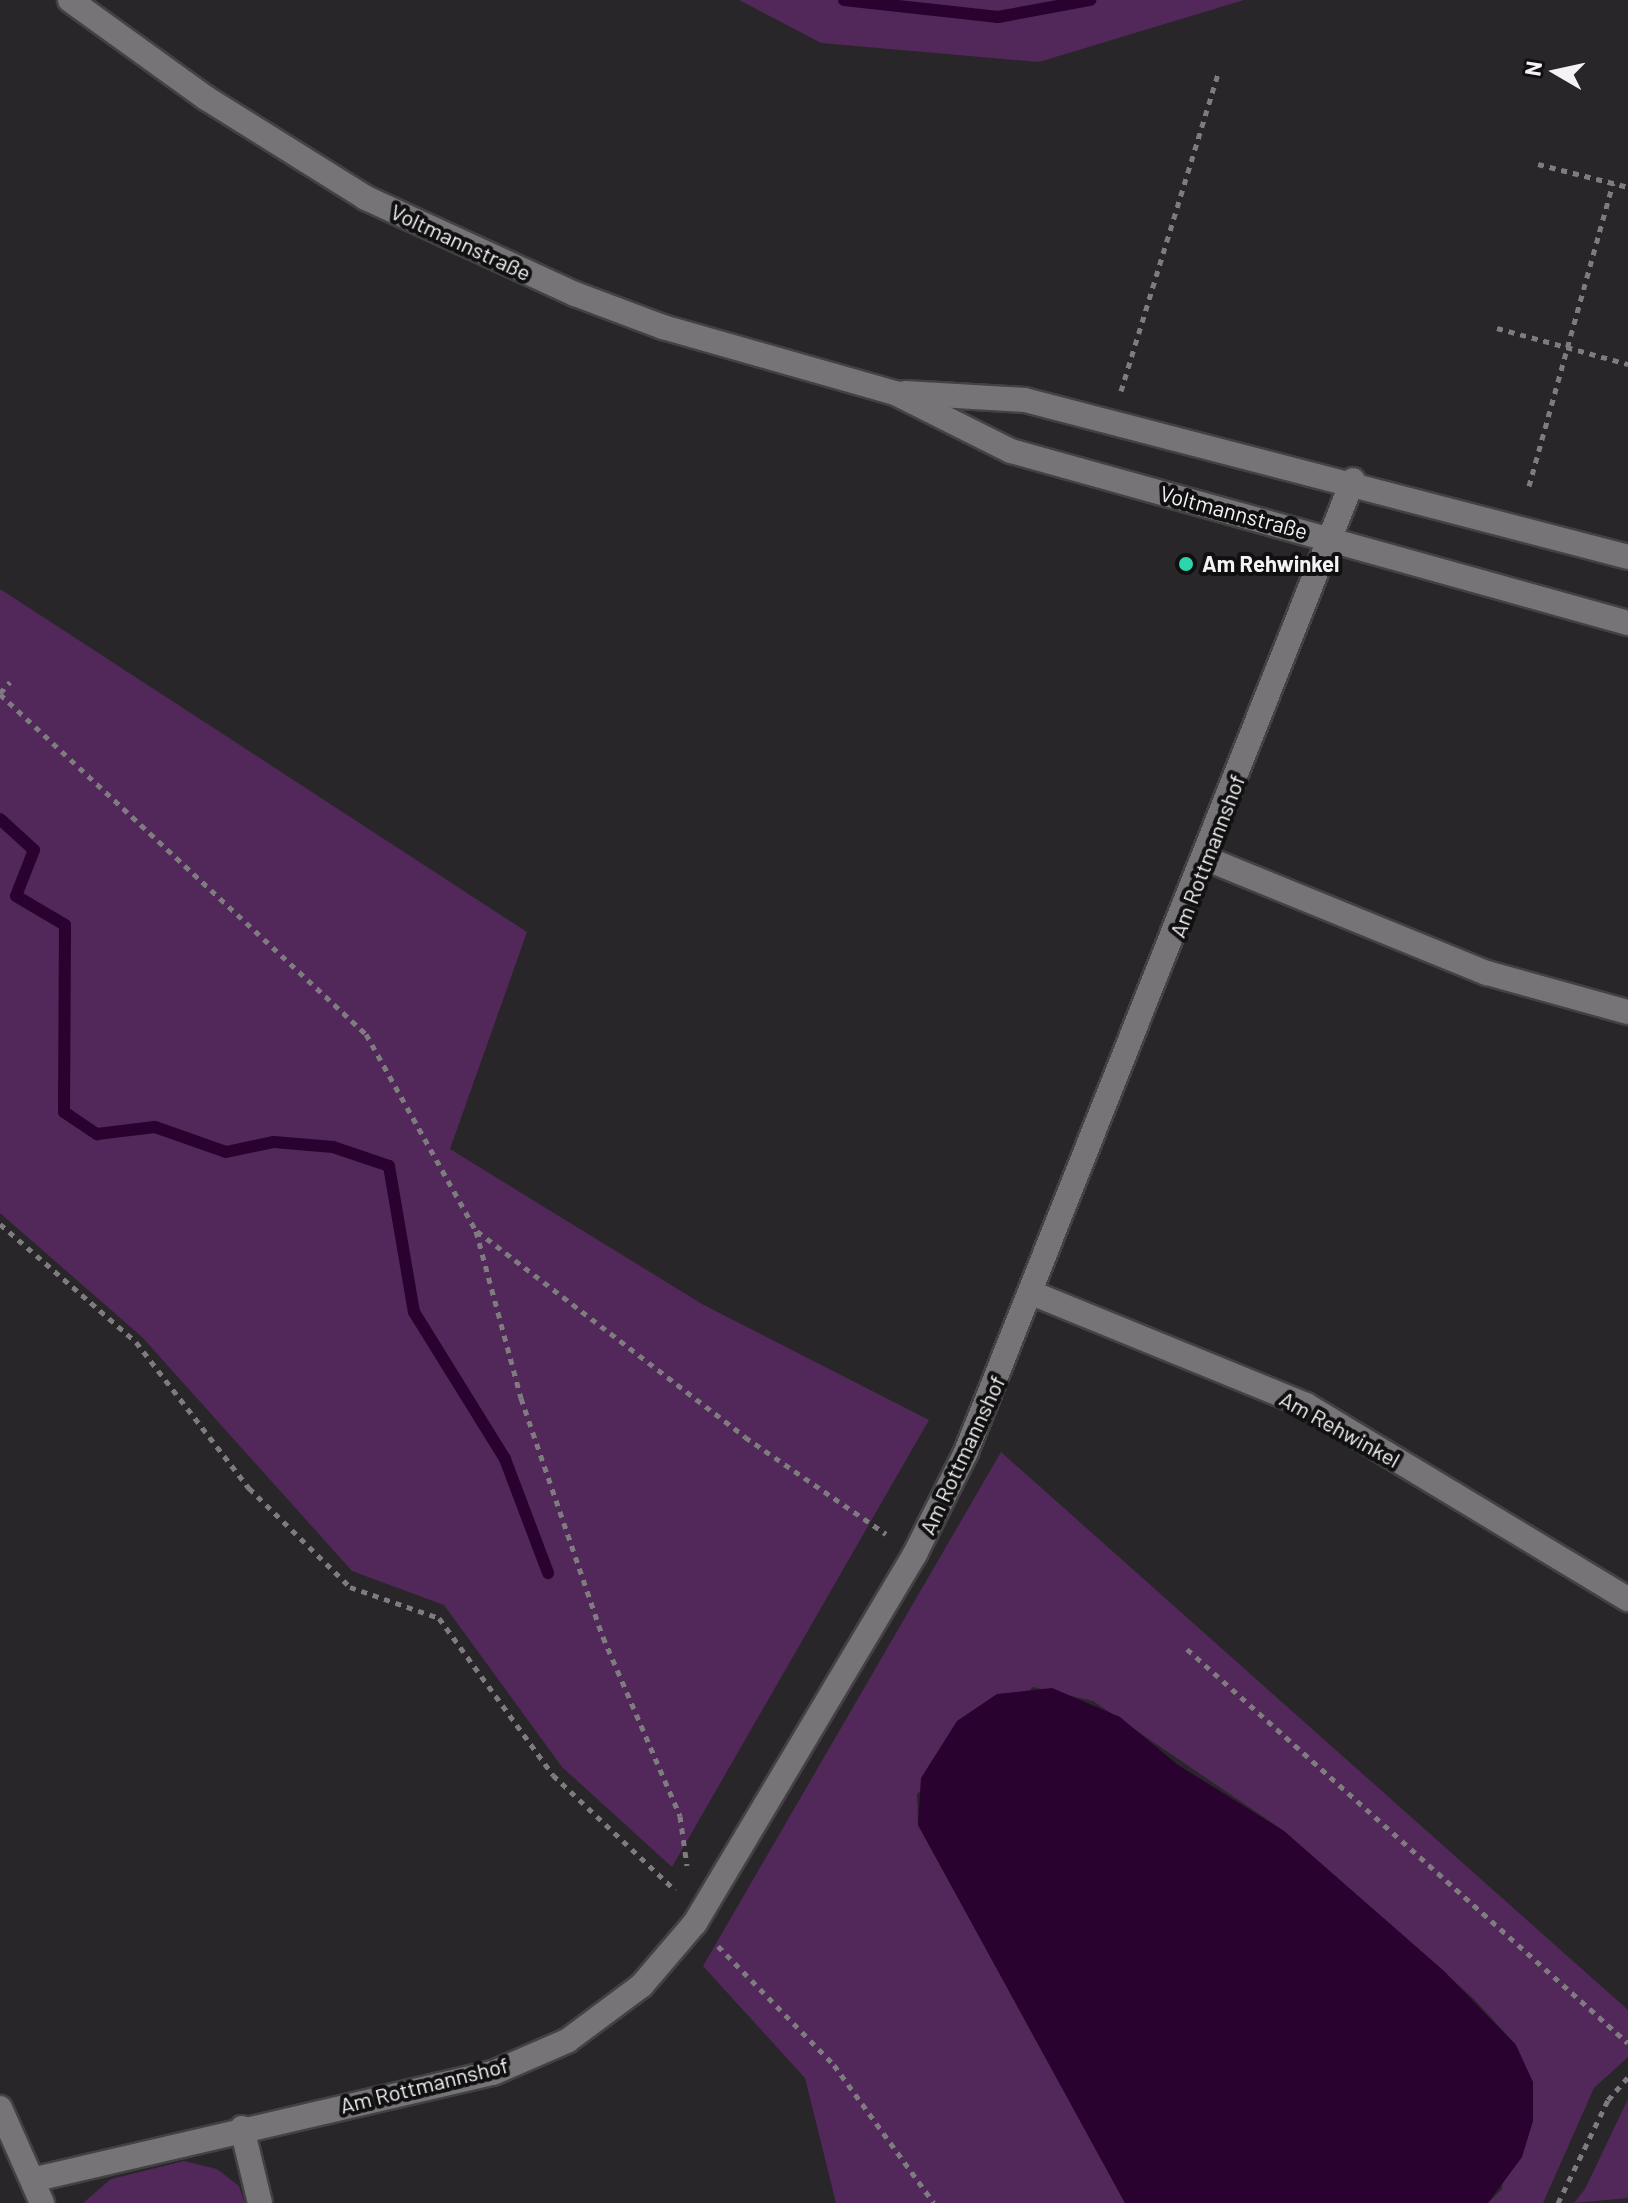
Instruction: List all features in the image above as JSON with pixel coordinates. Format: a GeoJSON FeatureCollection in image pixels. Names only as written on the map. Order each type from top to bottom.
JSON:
{"type":"FeatureCollection","features":[{"type":"Feature","properties":{"kind":"street","name":"Voltmannstraße"},"geometry":{"type":"LineString","coordinates":[[70,0],[258,132],[451,241],[663,327],[895,393],[1011,451],[1628,623]]}},
{"type":"Feature","properties":{"kind":"street","name":"Voltmannstraße"},"geometry":{"type":"LineString","coordinates":[[895,393],[1025,400],[1353,480],[1628,557]]}},
{"type":"Feature","properties":{"kind":"street","name":"Am Rottmannshof"},"geometry":{"type":"LineString","coordinates":[[36,2179],[242,2128],[493,2073],[567,2041],[642,1985],[695,1923],[915,1554],[1034,1294],[1353,480]]}},
{"type":"Feature","properties":{"kind":"street"},"geometry":{"type":"LineString","coordinates":[[1207,859],[1487,973],[1628,1012]]}},
{"type":"Feature","properties":{"kind":"street","name":"Am Rehwinkel"},"geometry":{"type":"LineString","coordinates":[[1034,1294],[1306,1405],[1628,1599]]}},
{"type":"Feature","properties":{"kind":"street"},"geometry":{"type":"LineString","coordinates":[[0,2108],[36,2179],[42,2203]]}},
{"type":"Feature","properties":{"kind":"street"},"geometry":{"type":"LineString","coordinates":[[242,2128],[260,2203]]}},
{"type":"Feature","properties":{"kind":"path"},"geometry":{"type":"LineString","coordinates":[[1112,420],[1219,71]]}},
{"type":"Feature","properties":{"kind":"path"},"geometry":{"type":"LineString","coordinates":[[1538,164],[1628,187]]}},
{"type":"Feature","properties":{"kind":"path"},"geometry":{"type":"LineString","coordinates":[[1529,486],[1613,183]]}},
{"type":"Feature","properties":{"kind":"path"},"geometry":{"type":"LineString","coordinates":[[1497,328],[1628,364]]}},
{"type":"Feature","properties":{"kind":"path"},"geometry":{"type":"LineString","coordinates":[[10,682],[0,694],[366,1034],[476,1231],[521,1398],[603,1637],[680,1816],[695,1923]]}},
{"type":"Feature","properties":{"kind":"path"},"geometry":{"type":"LineString","coordinates":[[0,1224],[136,1342],[249,1488],[350,1587],[439,1618],[553,1775],[667,1877],[695,1923],[834,2065],[934,2203]]}},
{"type":"Feature","properties":{"kind":"path"},"geometry":{"type":"LineString","coordinates":[[476,1231],[745,1437],[915,1554]]}},
{"type":"Feature","properties":{"kind":"path"},"geometry":{"type":"LineString","coordinates":[[1187,1649],[1628,2043]]}},
{"type":"Feature","properties":{"kind":"path"},"geometry":{"type":"LineString","coordinates":[[1558,2203],[1608,2100],[1628,2077]]}},
{"type":"Feature","properties":{"kind":"shaded area"},"geometry":{"type":"Polygon","coordinates":[[[739,0],[1244,0],[1039,62],[821,43],[739,0]]]}},
{"type":"Feature","properties":{"kind":"shaded area"},"geometry":{"type":"Polygon","coordinates":[[[0,589],[527,932],[450,1149],[702,1304],[929,1420],[672,1867],[562,1767],[444,1605],[352,1571],[142,1337],[0,1213],[0,589]]]}},
{"type":"Feature","properties":{"kind":"shaded area"},"geometry":{"type":"Polygon","coordinates":[[[1001,1452],[1628,2010],[1628,2057],[1594,2088],[1543,2203],[1488,2203],[1502,2189],[1516,2045],[1474,1999],[1284,1831],[1093,1701],[1033,1687],[917,1794],[918,1825],[1125,2203],[836,2203],[805,2078],[703,1966],[1001,1452]]]}},
{"type":"Feature","properties":{"kind":"shaded area"},"geometry":{"type":"Polygon","coordinates":[[[1052,1688],[1120,1717],[1178,1765],[1284,1831],[1444,1971],[1516,2045],[1533,2082],[1533,2121],[1522,2157],[1488,2203],[1125,2203],[918,1825],[921,1778],[957,1721],[997,1694],[1052,1688]]]}},
{"type":"Feature","properties":{"kind":"shaded area"},"geometry":{"type":"Polygon","coordinates":[[[1628,2099],[1628,2198],[1574,2203],[1585,2189],[1628,2099]]]}},
{"type":"Feature","properties":{"kind":"shaded area"},"geometry":{"type":"Polygon","coordinates":[[[184,2161],[217,2169],[239,2186],[245,2203],[83,2203],[111,2179],[184,2161]]]}},
{"type":"Feature","properties":{"kind":"waterway"},"geometry":{"type":"LineString","coordinates":[[844,0],[998,17],[1090,0]]}},
{"type":"Feature","properties":{"kind":"waterway"},"geometry":{"type":"LineString","coordinates":[[0,819],[34,850],[16,896],[65,925],[64,1112],[97,1134],[155,1127],[226,1152],[274,1142],[333,1147],[389,1166],[414,1312],[505,1459],[548,1573]]}},
{"type":"Feature","properties":{"kind":"place","name":"Am Rehwinkel"},"geometry":{"type":"Point","coordinates":[1186,564]}}]}
